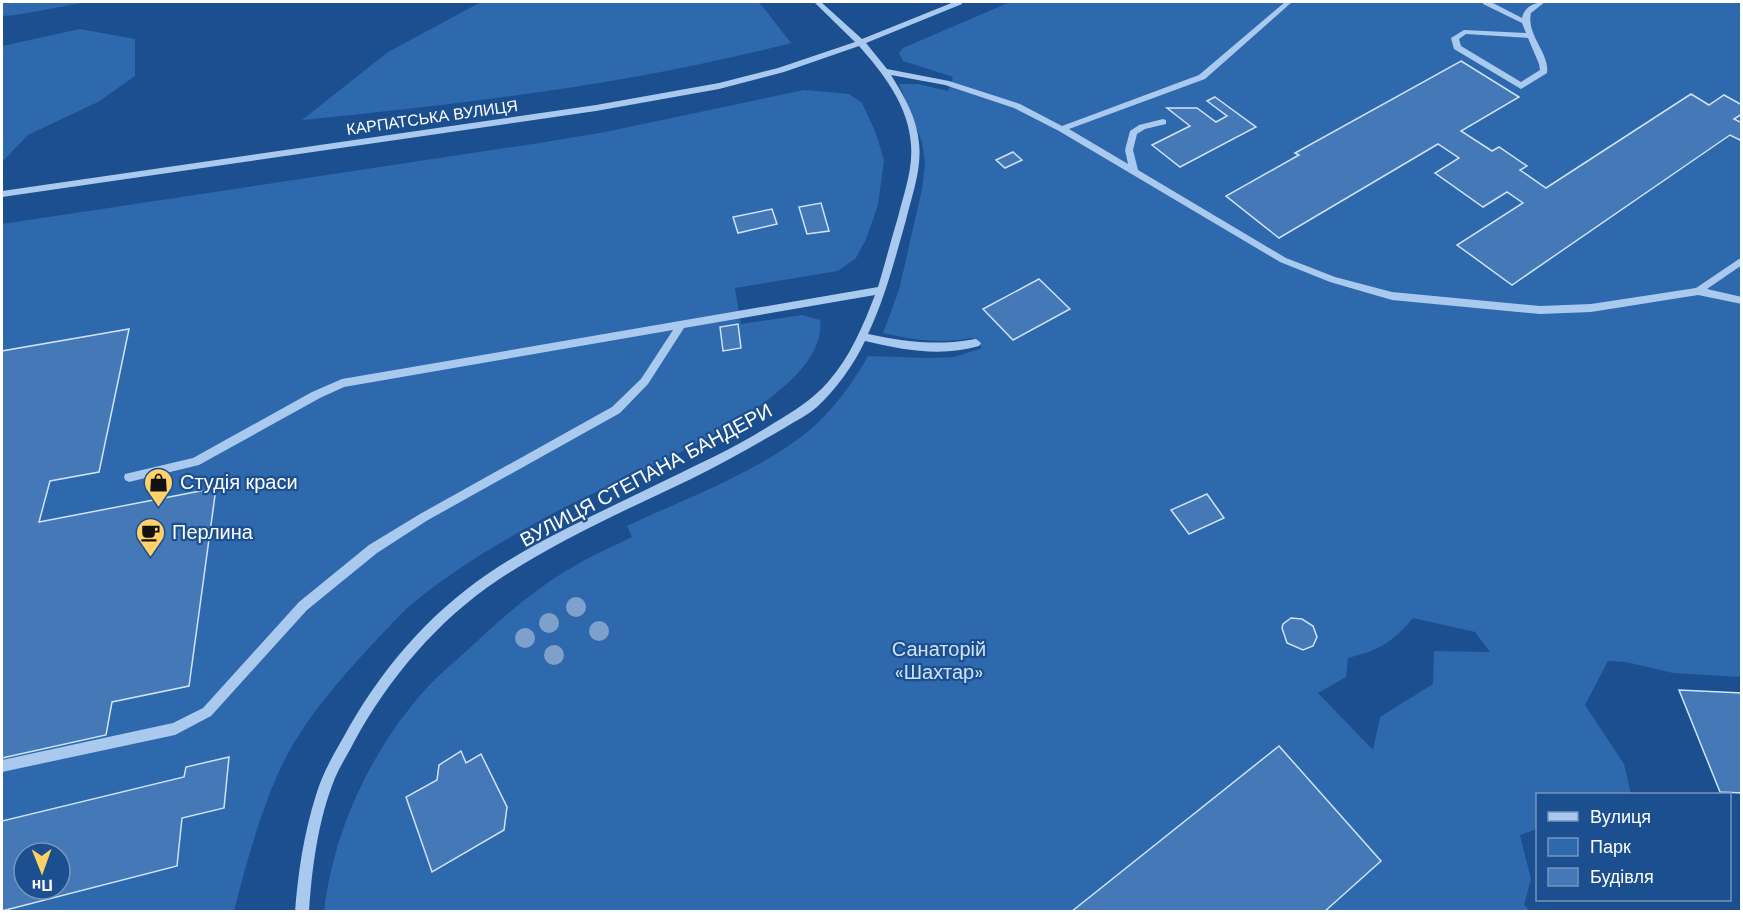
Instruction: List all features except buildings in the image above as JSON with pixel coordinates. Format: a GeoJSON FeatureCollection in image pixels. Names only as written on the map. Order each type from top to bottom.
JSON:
{"type":"FeatureCollection","features":[{"type":"Feature","properties":{"kind":"street","name":"ВУЛИЦЯ СТЕПАНА БАНДЕРИ"},"geometry":{"type":"LineString","coordinates":[[302,912],[305,866],[328,778],[361,714],[402,659],[441,620],[494,576],[573,532],[756,441],[811,406],[838,380],[863,337],[882,291],[910,185],[915,151],[914,133],[900,99],[862,42],[817,2]]}},
{"type":"Feature","properties":{"kind":"street","name":"КАРПАТСЬКА ВУЛИЦЯ"},"geometry":{"type":"LineString","coordinates":[[2,194],[596,108],[749,79],[862,42],[959,2]]}},
{"type":"Feature","properties":{"kind":"street"},"geometry":{"type":"LineString","coordinates":[[1062,129],[1202,77],[1289,2]]}},
{"type":"Feature","properties":{"kind":"street"},"geometry":{"type":"LineString","coordinates":[[1486,2],[1525,22]]}},
{"type":"Feature","properties":{"kind":"street"},"geometry":{"type":"LineString","coordinates":[[1531,36],[1464,32],[1455,38],[1457,46],[1521,86],[1544,71],[1531,36],[1525,22],[1527,12],[1542,2]]}},
{"type":"Feature","properties":{"kind":"street"},"geometry":{"type":"LineString","coordinates":[[883,71],[946,83],[1017,106],[1062,129],[1283,260],[1333,280],[1392,296],[1540,310],[1591,308],[1698,291],[1742,301]]}},
{"type":"Feature","properties":{"kind":"street"},"geometry":{"type":"LineString","coordinates":[[1134,171],[1129,150],[1133,133],[1152,123],[1163,122]]}},
{"type":"Feature","properties":{"kind":"street"},"geometry":{"type":"LineString","coordinates":[[1698,291],[1742,260]]}},
{"type":"Feature","properties":{"kind":"street"},"geometry":{"type":"LineString","coordinates":[[129,477],[195,462],[342,383],[882,291]]}},
{"type":"Feature","properties":{"kind":"street"},"geometry":{"type":"LineString","coordinates":[[2,765],[175,729],[207,712],[303,606],[373,549],[424,517],[616,410],[635,395],[648,379],[680,327]]}},
{"type":"Feature","properties":{"kind":"street"},"geometry":{"type":"LineString","coordinates":[[863,337],[930,349],[956,348],[976,344]]}},
{"type":"Feature","properties":{"kind":"green space"},"geometry":{"type":"Polygon","coordinates":[[[2,2],[87,2],[2,16],[2,2]]]}},
{"type":"Feature","properties":{"kind":"green space"},"geometry":{"type":"Polygon","coordinates":[[[481,2],[759,2],[791,43],[670,70],[548,91],[302,120],[388,52],[481,2]]]}},
{"type":"Feature","properties":{"kind":"green space","name":"Санаторій «Шахтар»"},"geometry":{"type":"Polygon","coordinates":[[[1010,2],[1741,2],[1741,677],[1673,673],[1626,662],[1608,661],[1585,705],[1624,764],[1631,793],[1536,793],[1536,829],[1520,835],[1531,879],[1524,905],[1530,911],[324,912],[336,852],[346,822],[371,766],[387,739],[430,685],[508,613],[558,576],[632,537],[627,526],[747,471],[792,443],[812,428],[836,403],[868,356],[954,357],[982,348],[972,338],[949,341],[928,340],[883,333],[899,290],[922,189],[925,164],[922,142],[899,84],[918,84],[948,91],[953,77],[903,61],[899,53],[903,48],[1010,2]],[[1413,618],[1391,640],[1368,652],[1348,658],[1346,677],[1318,693],[1373,750],[1380,717],[1433,684],[1434,651],[1490,652],[1475,632],[1413,618]]]}},
{"type":"Feature","properties":{"kind":"green space"},"geometry":{"type":"Polygon","coordinates":[[[80,29],[135,39],[135,76],[98,102],[28,135],[2,162],[2,46],[80,29]]]}},
{"type":"Feature","properties":{"kind":"green space"},"geometry":{"type":"Polygon","coordinates":[[[804,90],[849,94],[862,103],[875,131],[884,160],[878,205],[866,239],[856,258],[838,271],[735,288],[741,324],[802,315],[820,320],[815,349],[793,378],[759,406],[718,432],[565,507],[505,540],[448,577],[405,610],[369,647],[316,710],[284,761],[249,854],[234,911],[2,912],[2,224],[605,132],[804,90]]]}},
{"type":"Feature","properties":{"kind":"place","name":"Студія краси"},"geometry":{"type":"Point","coordinates":[159,508]}},
{"type":"Feature","properties":{"kind":"place","name":"Перлина"},"geometry":{"type":"Point","coordinates":[151,558]}}]}
